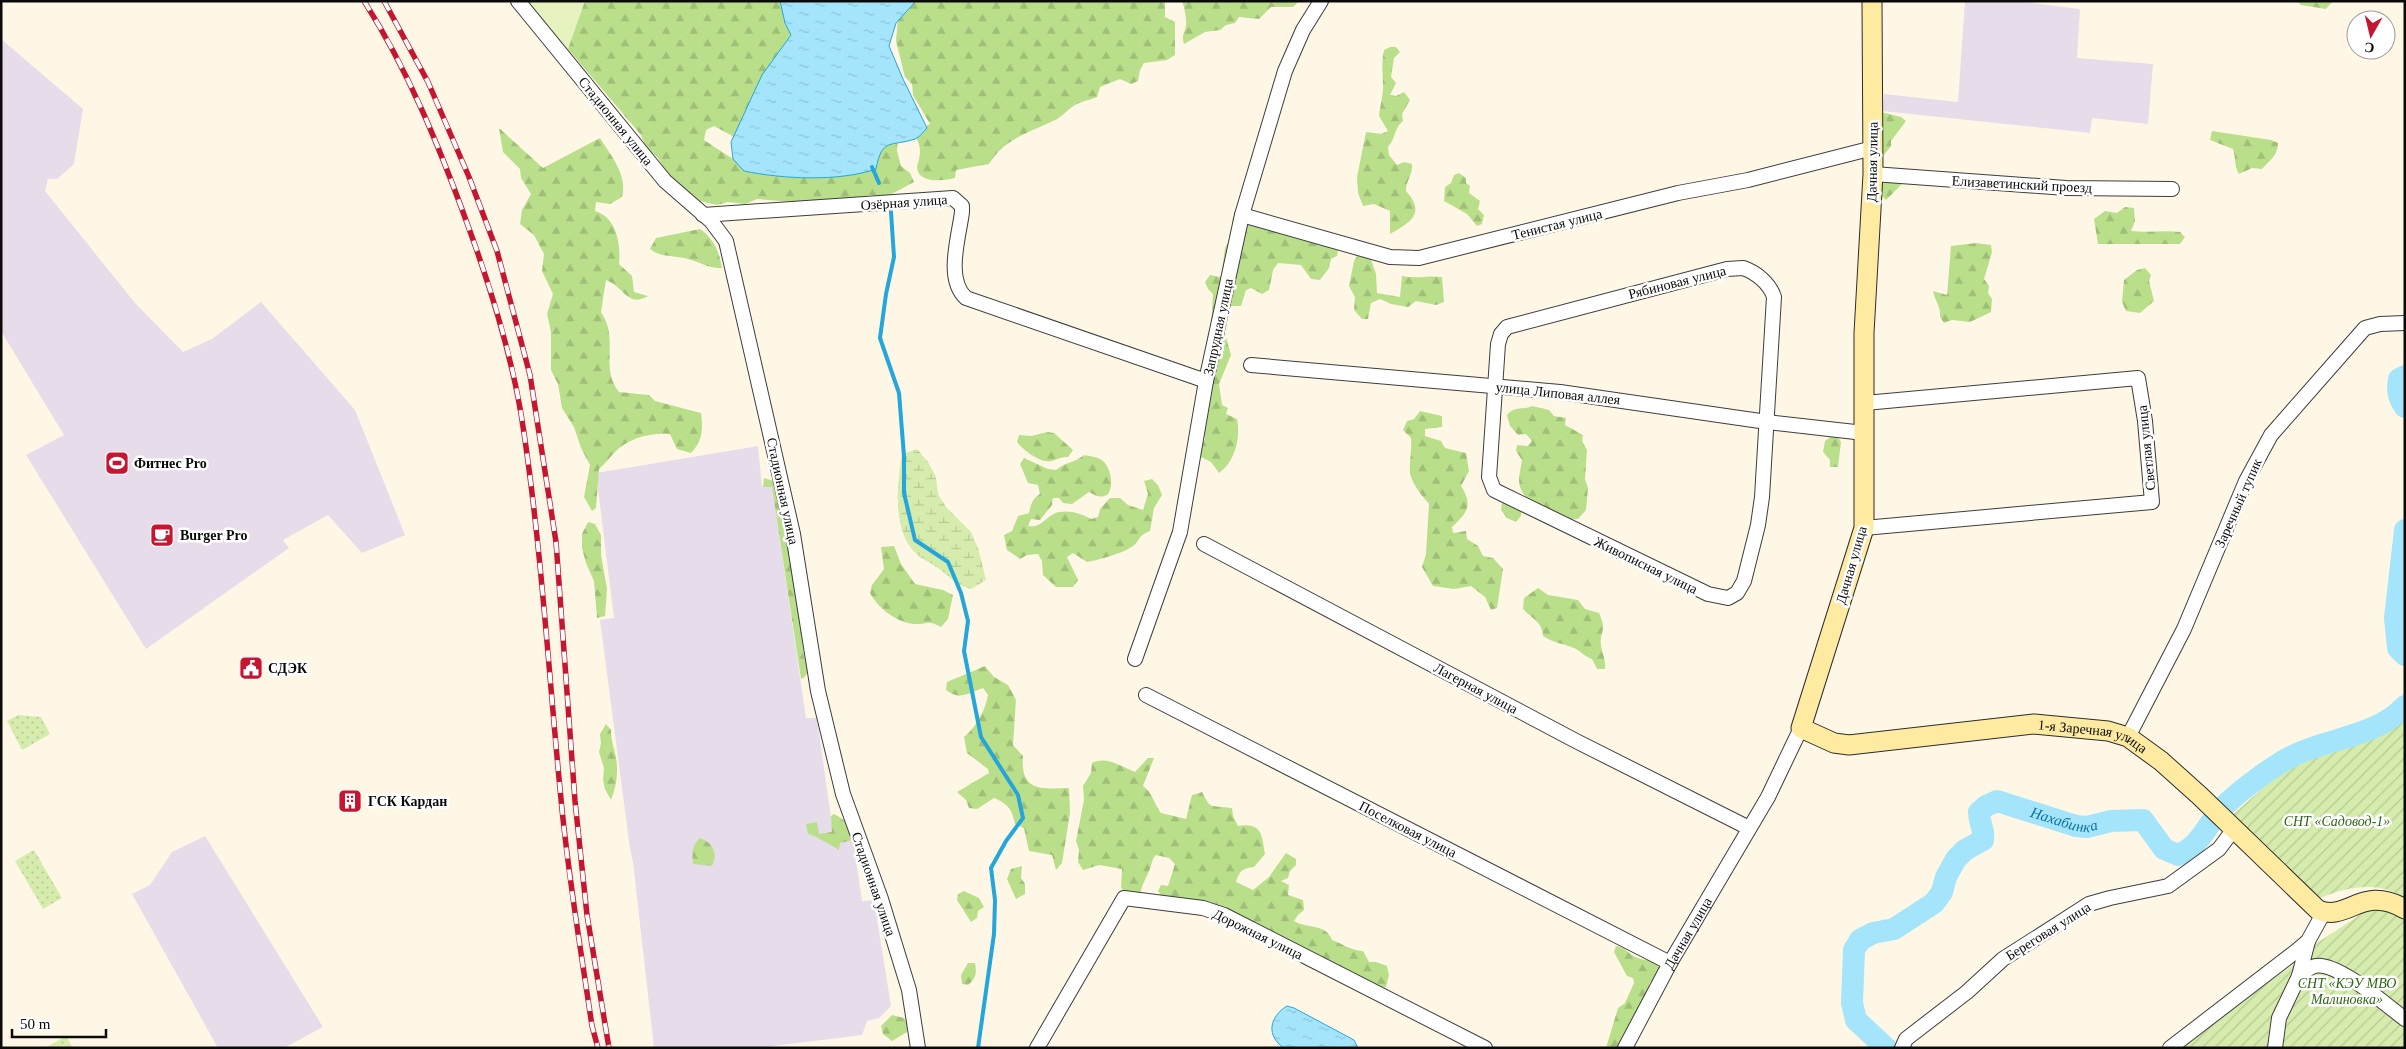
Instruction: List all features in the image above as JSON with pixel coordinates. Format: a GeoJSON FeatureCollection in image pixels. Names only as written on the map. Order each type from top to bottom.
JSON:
{"type":"FeatureCollection","features":[{"type":"Feature","properties":{"kind":"street","name":"Стадионная улица"},"geometry":{"type":"LineString","coordinates":[[518,1],[660,175],[720,230],[731,255],[793,534],[818,691],[843,794],[886,916],[906,982],[915,1018],[918,1048]]}},
{"type":"Feature","properties":{"kind":"street","name":"Запрудная улица"},"geometry":{"type":"LineString","coordinates":[[1135,659],[1180,532],[1206,381],[1242,215],[1285,71],[1303,30],[1321,1]]}},
{"type":"Feature","properties":{"kind":"street","name":"Дачная улица"},"geometry":{"type":"LineString","coordinates":[[1625,1048],[1670,962],[1768,797],[1801,728],[1864,528],[1864,334],[1873,174],[1872,1]]}},
{"type":"Feature","properties":{"kind":"street","name":"Тенистая улица"},"geometry":{"type":"LineString","coordinates":[[1242,215],[1382,255],[1419,258],[1678,192],[1748,180],[1873,148]]}},
{"type":"Feature","properties":{"kind":"street","name":"Елизаветинский проезд"},"geometry":{"type":"LineString","coordinates":[[1873,174],[2066,188],[2172,189]]}},
{"type":"Feature","properties":{"kind":"street","name":"Озёрная улица"},"geometry":{"type":"LineString","coordinates":[[703,216],[953,198],[962,206],[956,256],[956,278],[957,287],[966,298],[1206,381]]}},
{"type":"Feature","properties":{"kind":"street","name":"Рябиновая улица"},"geometry":{"type":"LineString","coordinates":[[1495,386],[1498,344],[1501,334],[1508,327],[1727,269],[1743,268],[1755,273],[1770,287],[1774,297],[1768,422]]}},
{"type":"Feature","properties":{"kind":"street","name":"Заречный тупик"},"geometry":{"type":"LineString","coordinates":[[2128,737],[2184,629],[2246,481],[2270,435],[2365,328],[2380,324],[2405,323]]}},
{"type":"Feature","properties":{"kind":"street","name":"улица Липовая аллея"},"geometry":{"type":"LineString","coordinates":[[1251,365],[1495,386],[1634,401],[1768,422],[1864,433]]}},
{"type":"Feature","properties":{"kind":"street","name":"Светлая улица"},"geometry":{"type":"LineString","coordinates":[[1864,528],[2152,502],[2145,421],[2138,378],[1865,403]]}},
{"type":"Feature","properties":{"kind":"street","name":"Живописная улица"},"geometry":{"type":"LineString","coordinates":[[1495,386],[1489,477],[1494,490],[1708,594],[1722,598],[1733,596],[1741,588],[1752,549],[1762,497],[1768,422]]}},
{"type":"Feature","properties":{"kind":"street","name":"Лагерная улица"},"geometry":{"type":"LineString","coordinates":[[1204,544],[1576,741],[1749,828]]}},
{"type":"Feature","properties":{"kind":"street","name":"Поселковая улица"},"geometry":{"type":"LineString","coordinates":[[1146,695],[1670,962]]}},
{"type":"Feature","properties":{"kind":"street","name":"1-я Заречная улица"},"geometry":{"type":"LineString","coordinates":[[1801,728],[1834,742],[1849,745],[2034,724],[2108,731],[2128,737],[2161,761],[2200,796],[2310,905],[2324,912]]}},
{"type":"Feature","properties":{"kind":"street","name":"Береговая улица"},"geometry":{"type":"LineString","coordinates":[[1902,1048],[1906,1039],[1967,992],[2003,959],[2089,904],[2168,886],[2219,849],[2231,826]]}},
{"type":"Feature","properties":{"kind":"street","name":"Дорожная улица"},"geometry":{"type":"LineString","coordinates":[[1037,1048],[1124,898],[1203,908],[1224,915],[1485,1048]]}},
{"type":"Feature","properties":{"kind":"street"},"geometry":{"type":"LineString","coordinates":[[2275,1048],[2279,1018],[2298,976],[2308,941],[2324,912],[2343,910],[2372,899],[2394,903],[2405,909]]}},
{"type":"Feature","properties":{"kind":"street"},"geometry":{"type":"LineString","coordinates":[[2170,1048],[2308,941]]}},
{"type":"Feature","properties":{"kind":"street"},"geometry":{"type":"LineString","coordinates":[[2298,976],[2315,966],[2327,966],[2340,972],[2405,1019]]}},
{"type":"Feature","properties":{"kind":"shaded area"},"geometry":{"type":"Polygon","coordinates":[[[1965,1],[2017,1],[2080,9],[2077,58],[2153,64],[2148,124],[2092,118],[2090,133],[1882,111],[1884,94],[1958,102],[1965,1]]]}},
{"type":"Feature","properties":{"kind":"shaded area"},"geometry":{"type":"Polygon","coordinates":[[[1,39],[83,109],[74,164],[57,179],[48,179],[45,191],[135,303],[183,352],[212,339],[261,302],[355,410],[405,535],[362,553],[328,515],[283,540],[289,548],[146,649],[26,455],[64,435],[1,331],[1,39]]]}},
{"type":"Feature","properties":{"kind":"shaded area"},"geometry":{"type":"Polygon","coordinates":[[[758,446],[762,486],[772,486],[806,718],[817,718],[833,832],[853,840],[862,901],[874,900],[891,1006],[879,1018],[867,1021],[862,1035],[758,1048],[654,1048],[633,862],[600,620],[614,618],[596,473],[758,446]]]}},
{"type":"Feature","properties":{"kind":"shaded area"},"geometry":{"type":"Polygon","coordinates":[[[205,836],[323,1027],[284,1048],[218,1048],[132,894],[150,885],[172,852],[205,836]]]}},
{"type":"Feature","properties":{"kind":"green space"},"geometry":{"type":"Polygon","coordinates":[[[526,1],[585,1],[567,52],[526,1]]]}},
{"type":"Feature","properties":{"kind":"green space"},"geometry":{"type":"Polygon","coordinates":[[[578,1],[793,1],[799,21],[736,138],[714,126],[706,130],[704,140],[733,159],[753,164],[898,137],[897,151],[901,166],[910,173],[914,182],[888,196],[870,195],[852,199],[804,203],[757,199],[745,204],[728,202],[717,205],[700,201],[669,176],[658,158],[646,147],[641,135],[557,36],[578,1]]]}},
{"type":"Feature","properties":{"kind":"green space"},"geometry":{"type":"Polygon","coordinates":[[[907,1],[1165,1],[1165,17],[1175,22],[1175,55],[1167,60],[1144,63],[1140,70],[1138,81],[1131,84],[1120,79],[1100,87],[1097,97],[1075,105],[1056,120],[1017,138],[1002,148],[989,164],[956,170],[955,178],[945,180],[927,179],[918,172],[920,150],[915,136],[917,131],[930,124],[913,95],[912,84],[905,77],[896,41],[898,18],[907,1]]]}},
{"type":"Feature","properties":{"kind":"green space"},"geometry":{"type":"Polygon","coordinates":[[[1182,1],[1299,1],[1293,7],[1271,7],[1259,19],[1239,17],[1235,23],[1226,25],[1220,30],[1205,32],[1184,44],[1183,36],[1186,28],[1186,19],[1182,1]]]}},
{"type":"Feature","properties":{"kind":"green space"},"geometry":{"type":"Polygon","coordinates":[[[2297,1],[2333,1],[2326,9],[2301,5],[2297,1]]]}},
{"type":"Feature","properties":{"kind":"green space"},"geometry":{"type":"Polygon","coordinates":[[[1396,47],[1400,52],[1394,58],[1391,77],[1396,83],[1390,95],[1396,96],[1404,92],[1410,100],[1402,114],[1403,121],[1388,147],[1389,155],[1397,165],[1404,162],[1412,164],[1406,191],[1415,205],[1415,211],[1410,221],[1390,234],[1390,211],[1374,204],[1363,206],[1358,193],[1357,177],[1366,132],[1381,134],[1388,131],[1379,116],[1383,90],[1383,55],[1384,50],[1396,47]]]}},
{"type":"Feature","properties":{"kind":"green space"},"geometry":{"type":"Polygon","coordinates":[[[1881,112],[1901,117],[1906,121],[1891,141],[1891,146],[1884,155],[1878,153],[1881,112]]]}},
{"type":"Feature","properties":{"kind":"green space"},"geometry":{"type":"Polygon","coordinates":[[[499,128],[543,168],[600,138],[621,173],[623,189],[622,197],[610,204],[596,202],[595,211],[602,214],[613,225],[618,240],[619,264],[632,276],[634,292],[648,296],[635,300],[606,280],[601,312],[609,333],[610,373],[613,383],[619,392],[649,395],[655,401],[701,413],[700,439],[691,453],[677,449],[670,434],[641,437],[620,447],[599,469],[596,508],[592,511],[584,497],[590,465],[581,448],[574,427],[562,408],[558,384],[551,370],[551,332],[547,314],[553,294],[542,271],[544,254],[534,235],[520,224],[522,210],[531,194],[521,178],[520,169],[503,152],[499,128]]]}},
{"type":"Feature","properties":{"kind":"green space"},"geometry":{"type":"Polygon","coordinates":[[[2212,131],[2271,140],[2278,143],[2277,151],[2262,169],[2252,168],[2239,174],[2236,168],[2233,149],[2210,140],[2212,131]]]}},
{"type":"Feature","properties":{"kind":"green space"},"geometry":{"type":"Polygon","coordinates":[[[1459,173],[1466,178],[1466,183],[1470,186],[1469,193],[1480,201],[1478,209],[1484,215],[1482,224],[1477,226],[1467,214],[1444,201],[1445,187],[1451,183],[1454,175],[1459,173]]]}},
{"type":"Feature","properties":{"kind":"green space"},"geometry":{"type":"Polygon","coordinates":[[[1885,180],[1902,182],[1886,200],[1881,195],[1881,183],[1885,180]]]}},
{"type":"Feature","properties":{"kind":"green space"},"geometry":{"type":"Polygon","coordinates":[[[2125,207],[2134,208],[2135,221],[2131,231],[2180,232],[2185,237],[2180,244],[2098,244],[2094,219],[2105,211],[2117,213],[2125,207]]]}},
{"type":"Feature","properties":{"kind":"green space"},"geometry":{"type":"Polygon","coordinates":[[[1241,215],[1331,246],[1338,251],[1337,256],[1331,259],[1329,268],[1320,280],[1311,279],[1301,265],[1278,263],[1273,270],[1269,290],[1262,294],[1251,288],[1246,290],[1241,306],[1230,306],[1224,330],[1231,355],[1219,384],[1222,405],[1228,408],[1226,414],[1237,419],[1238,433],[1233,456],[1219,473],[1211,462],[1201,457],[1199,450],[1205,439],[1202,428],[1215,343],[1211,327],[1213,294],[1205,282],[1210,275],[1221,277],[1225,248],[1231,238],[1233,217],[1241,215]]]}},
{"type":"Feature","properties":{"kind":"green space"},"geometry":{"type":"Polygon","coordinates":[[[700,229],[715,246],[722,268],[663,255],[650,249],[656,238],[700,229]]]}},
{"type":"Feature","properties":{"kind":"green space"},"geometry":{"type":"Polygon","coordinates":[[[1976,243],[1991,245],[1992,252],[1984,279],[1989,286],[1988,293],[1992,299],[1991,312],[1970,322],[1952,320],[1944,323],[1940,317],[1940,310],[1933,291],[1947,295],[1951,246],[1976,243]]]}},
{"type":"Feature","properties":{"kind":"green space"},"geometry":{"type":"Polygon","coordinates":[[[1359,253],[1369,254],[1376,274],[1377,293],[1400,297],[1402,276],[1442,277],[1444,302],[1436,305],[1416,301],[1408,307],[1391,304],[1380,299],[1371,303],[1368,319],[1362,319],[1354,310],[1355,297],[1349,286],[1354,261],[1359,253]]]}},
{"type":"Feature","properties":{"kind":"green space"},"geometry":{"type":"Polygon","coordinates":[[[2145,268],[2151,275],[2149,281],[2154,301],[2140,313],[2126,311],[2122,302],[2124,280],[2137,270],[2145,268]]]}},
{"type":"Feature","properties":{"kind":"green space"},"geometry":{"type":"Polygon","coordinates":[[[1532,406],[1549,410],[1554,416],[1566,418],[1565,425],[1583,435],[1582,441],[1587,450],[1585,479],[1588,488],[1586,510],[1578,519],[1555,517],[1538,503],[1529,501],[1522,491],[1519,482],[1522,460],[1516,451],[1517,445],[1528,446],[1532,441],[1526,434],[1518,435],[1510,426],[1507,415],[1513,410],[1532,406]]]}},
{"type":"Feature","properties":{"kind":"green space"},"geometry":{"type":"Polygon","coordinates":[[[1420,411],[1442,416],[1442,427],[1425,429],[1425,436],[1441,441],[1445,448],[1466,453],[1469,471],[1461,486],[1468,503],[1462,517],[1452,527],[1453,533],[1466,531],[1467,539],[1478,546],[1483,556],[1493,558],[1503,569],[1497,608],[1491,610],[1485,597],[1471,586],[1454,589],[1433,586],[1422,567],[1426,554],[1429,504],[1411,478],[1411,438],[1403,430],[1407,421],[1414,419],[1420,411]]]}},
{"type":"Feature","properties":{"kind":"green space"},"geometry":{"type":"Polygon","coordinates":[[[1047,432],[1054,433],[1073,450],[1068,457],[1052,461],[1043,460],[1023,449],[1017,442],[1019,435],[1031,436],[1047,432]]]}},
{"type":"Feature","properties":{"kind":"green space"},"geometry":{"type":"Polygon","coordinates":[[[1832,436],[1838,437],[1841,442],[1838,467],[1830,467],[1830,460],[1823,452],[1825,441],[1832,436]]]}},
{"type":"Feature","properties":{"kind":"green space"},"geometry":{"type":"Polygon","coordinates":[[[917,449],[928,462],[936,477],[938,494],[946,507],[971,532],[978,548],[986,580],[971,589],[956,583],[937,567],[919,556],[910,547],[904,535],[898,508],[902,454],[917,449]]]}},
{"type":"Feature","properties":{"kind":"green space"},"geometry":{"type":"Polygon","coordinates":[[[1084,455],[1099,459],[1106,464],[1111,482],[1108,494],[1101,497],[1089,492],[1072,504],[1063,503],[1059,498],[1053,498],[1052,505],[1040,520],[1031,519],[1028,526],[1038,525],[1060,512],[1076,513],[1091,519],[1098,517],[1100,509],[1110,498],[1120,498],[1128,505],[1143,510],[1148,494],[1144,481],[1152,479],[1158,485],[1162,495],[1154,508],[1150,531],[1143,535],[1129,549],[1104,558],[1087,562],[1073,553],[1067,557],[1078,580],[1073,587],[1056,587],[1043,575],[1042,561],[1038,554],[1027,555],[1020,559],[1007,550],[1004,535],[1012,531],[1018,516],[1029,513],[1032,502],[1040,494],[1038,485],[1028,483],[1020,464],[1024,458],[1048,469],[1056,470],[1084,455]]]}},
{"type":"Feature","properties":{"kind":"green space"},"geometry":{"type":"Polygon","coordinates":[[[764,478],[773,481],[777,488],[785,527],[788,554],[796,587],[807,669],[806,675],[801,679],[772,487],[763,487],[764,478]]]}},
{"type":"Feature","properties":{"kind":"green space"},"geometry":{"type":"Polygon","coordinates":[[[1502,501],[1522,508],[1521,516],[1516,522],[1507,518],[1501,510],[1502,501]]]}},
{"type":"Feature","properties":{"kind":"green space"},"geometry":{"type":"Polygon","coordinates":[[[588,522],[595,524],[601,535],[601,555],[607,589],[605,616],[597,618],[594,581],[582,548],[582,534],[588,522]]]}},
{"type":"Feature","properties":{"kind":"green space"},"geometry":{"type":"Polygon","coordinates":[[[894,546],[901,564],[915,584],[943,590],[953,595],[948,619],[941,627],[930,623],[907,623],[888,613],[873,599],[870,593],[872,585],[884,569],[881,547],[894,546]]]}},
{"type":"Feature","properties":{"kind":"green space"},"geometry":{"type":"Polygon","coordinates":[[[1538,588],[1548,595],[1578,600],[1585,609],[1599,613],[1603,624],[1601,640],[1605,669],[1597,669],[1592,659],[1576,649],[1551,641],[1543,636],[1539,624],[1523,609],[1524,598],[1538,588]]]}},
{"type":"Feature","properties":{"kind":"green space"},"geometry":{"type":"Polygon","coordinates":[[[985,666],[994,677],[1008,685],[1016,700],[1013,745],[1023,756],[1023,768],[1029,782],[1042,788],[1069,788],[1070,813],[1062,863],[1056,870],[1052,855],[1029,851],[1024,828],[1015,824],[1011,811],[1003,802],[994,798],[977,809],[969,808],[966,800],[957,792],[989,773],[988,769],[967,753],[964,737],[980,718],[988,695],[983,688],[964,695],[956,695],[946,690],[947,682],[985,666]]]}},
{"type":"Feature","properties":{"kind":"green space"},"geometry":{"type":"Polygon","coordinates":[[[18,715],[41,717],[50,734],[22,750],[7,721],[18,715]]]}},
{"type":"Feature","properties":{"kind":"green space","name":"СНТ «Садовод-1»"},"geometry":{"type":"Polygon","coordinates":[[[2405,719],[2405,898],[2384,889],[2362,887],[2352,888],[2320,898],[2232,815],[2284,770],[2384,730],[2405,719]]]}},
{"type":"Feature","properties":{"kind":"green space"},"geometry":{"type":"Polygon","coordinates":[[[606,724],[611,730],[617,765],[615,789],[611,800],[605,789],[603,780],[604,768],[599,752],[601,744],[600,734],[606,724]]]}},
{"type":"Feature","properties":{"kind":"green space"},"geometry":{"type":"Polygon","coordinates":[[[1148,758],[1154,758],[1143,786],[1149,792],[1161,813],[1186,819],[1192,795],[1202,792],[1208,803],[1212,806],[1232,808],[1233,816],[1238,826],[1252,826],[1259,831],[1265,854],[1254,867],[1242,871],[1236,882],[1253,890],[1269,877],[1286,853],[1296,859],[1296,865],[1290,871],[1288,878],[1281,881],[1289,885],[1288,895],[1303,900],[1304,910],[1294,921],[1321,929],[1332,940],[1350,948],[1363,951],[1369,962],[1376,962],[1387,966],[1389,975],[1386,987],[1379,989],[1276,938],[1271,931],[1165,901],[1158,891],[1161,885],[1168,886],[1175,864],[1169,858],[1156,855],[1141,891],[1136,895],[1126,895],[1121,887],[1122,869],[1099,865],[1083,870],[1078,862],[1079,850],[1076,841],[1084,800],[1083,786],[1091,773],[1092,763],[1108,761],[1135,772],[1148,758]]]}},
{"type":"Feature","properties":{"kind":"green space"},"geometry":{"type":"Polygon","coordinates":[[[834,814],[844,820],[850,829],[857,850],[855,852],[853,840],[840,843],[839,850],[808,834],[806,824],[817,822],[819,834],[832,832],[831,816],[834,814]]]}},
{"type":"Feature","properties":{"kind":"green space"},"geometry":{"type":"Polygon","coordinates":[[[700,838],[713,849],[714,861],[712,866],[693,864],[693,849],[695,843],[700,838]]]}},
{"type":"Feature","properties":{"kind":"green space"},"geometry":{"type":"Polygon","coordinates":[[[34,850],[62,898],[43,909],[15,861],[34,850]]]}},
{"type":"Feature","properties":{"kind":"green space"},"geometry":{"type":"Polygon","coordinates":[[[1022,866],[1021,878],[1025,884],[1025,894],[1016,899],[1007,879],[1011,869],[1022,866]]]}},
{"type":"Feature","properties":{"kind":"green space"},"geometry":{"type":"Polygon","coordinates":[[[964,891],[979,898],[984,907],[978,911],[977,918],[971,922],[957,900],[958,894],[964,891]]]}},
{"type":"Feature","properties":{"kind":"green space","name":"СНТ «КЭУ МВО Малиновка»"},"geometry":{"type":"Polygon","coordinates":[[[2384,908],[2405,921],[2405,1048],[2177,1048],[2293,965],[2306,950],[2366,911],[2384,908]]]}},
{"type":"Feature","properties":{"kind":"green space"},"geometry":{"type":"Polygon","coordinates":[[[1616,946],[1623,948],[1635,957],[1652,961],[1660,968],[1658,978],[1650,982],[1644,1004],[1637,1010],[1620,1048],[1606,1048],[1618,1008],[1625,1003],[1634,983],[1633,978],[1627,976],[1614,952],[1616,946]]]}},
{"type":"Feature","properties":{"kind":"green space"},"geometry":{"type":"Polygon","coordinates":[[[968,963],[975,963],[976,970],[973,980],[968,985],[962,984],[961,975],[968,963]]]}},
{"type":"Feature","properties":{"kind":"green space"},"geometry":{"type":"Polygon","coordinates":[[[892,1015],[904,1018],[908,1025],[907,1032],[892,1041],[883,1034],[881,1026],[892,1015]]]}},
{"type":"Feature","properties":{"kind":"green space"},"geometry":{"type":"Polygon","coordinates":[[[66,1036],[73,1048],[45,1048],[66,1036]]]}},
{"type":"Feature","properties":{"kind":"water"},"geometry":{"type":"Polygon","coordinates":[[[780,1],[916,1],[896,23],[889,46],[927,128],[915,139],[889,145],[881,152],[876,169],[861,173],[810,178],[776,176],[744,171],[733,159],[731,142],[762,75],[791,35],[785,23],[780,1]]]}},
{"type":"Feature","properties":{"kind":"water"},"geometry":{"type":"Polygon","coordinates":[[[1287,1006],[1354,1040],[1358,1048],[1284,1048],[1274,1038],[1272,1027],[1276,1016],[1287,1006]]]}},
{"type":"Feature","properties":{"kind":"waterway"},"geometry":{"type":"LineString","coordinates":[[872,167],[879,183]]}},
{"type":"Feature","properties":{"kind":"waterway"},"geometry":{"type":"LineString","coordinates":[[891,212],[894,257],[886,294],[880,338],[899,393],[904,456],[904,493],[915,540],[948,562],[961,593],[968,621],[964,651],[981,737],[1018,795],[1023,818],[1006,841],[991,868],[995,900],[994,934],[978,1048]]}},
{"type":"Feature","properties":{"kind":"waterway","name":"Нахабинка"},"geometry":{"type":"LineString","coordinates":[[2405,376],[2399,379],[2398,387],[2399,397],[2405,407]]}},
{"type":"Feature","properties":{"kind":"waterway","name":"Нахабинка"},"geometry":{"type":"LineString","coordinates":[[2405,530],[2395,618],[2398,648],[2405,655]]}},
{"type":"Feature","properties":{"kind":"waterway","name":"Нахабинка"},"geometry":{"type":"LineString","coordinates":[[1886,1048],[1856,1020],[1852,1003],[1854,950],[1860,940],[1873,933],[1894,929],[1934,903],[1942,892],[1946,877],[1956,859],[1965,850],[1983,840],[1979,812],[1986,806],[1997,801],[2076,826],[2087,827],[2111,821],[2143,820],[2164,849],[2178,855],[2186,851],[2199,839],[2227,803],[2277,765],[2315,747],[2363,732],[2392,717],[2405,706]]}},
{"type":"Feature","properties":{"kind":"railway"},"geometry":{"type":"LineString","coordinates":[[364,1],[409,81],[445,166],[485,274],[514,379],[520,406],[536,525],[567,856],[592,1026],[598,1048]]}},
{"type":"Feature","properties":{"kind":"railway"},"geometry":{"type":"LineString","coordinates":[[384,1],[428,82],[469,177],[497,251],[530,375],[556,542],[575,801],[587,915],[609,1048]]}},
{"type":"Feature","properties":{"kind":"place","name":"Фитнес Pro"},"geometry":{"type":"Point","coordinates":[117,463]}},
{"type":"Feature","properties":{"kind":"place","name":"Burger Pro"},"geometry":{"type":"Point","coordinates":[162,535]}},
{"type":"Feature","properties":{"kind":"place","name":"СДЭК"},"geometry":{"type":"Point","coordinates":[251,668]}},
{"type":"Feature","properties":{"kind":"place","name":"ГСК Кардан"},"geometry":{"type":"Point","coordinates":[350,801]}}]}
